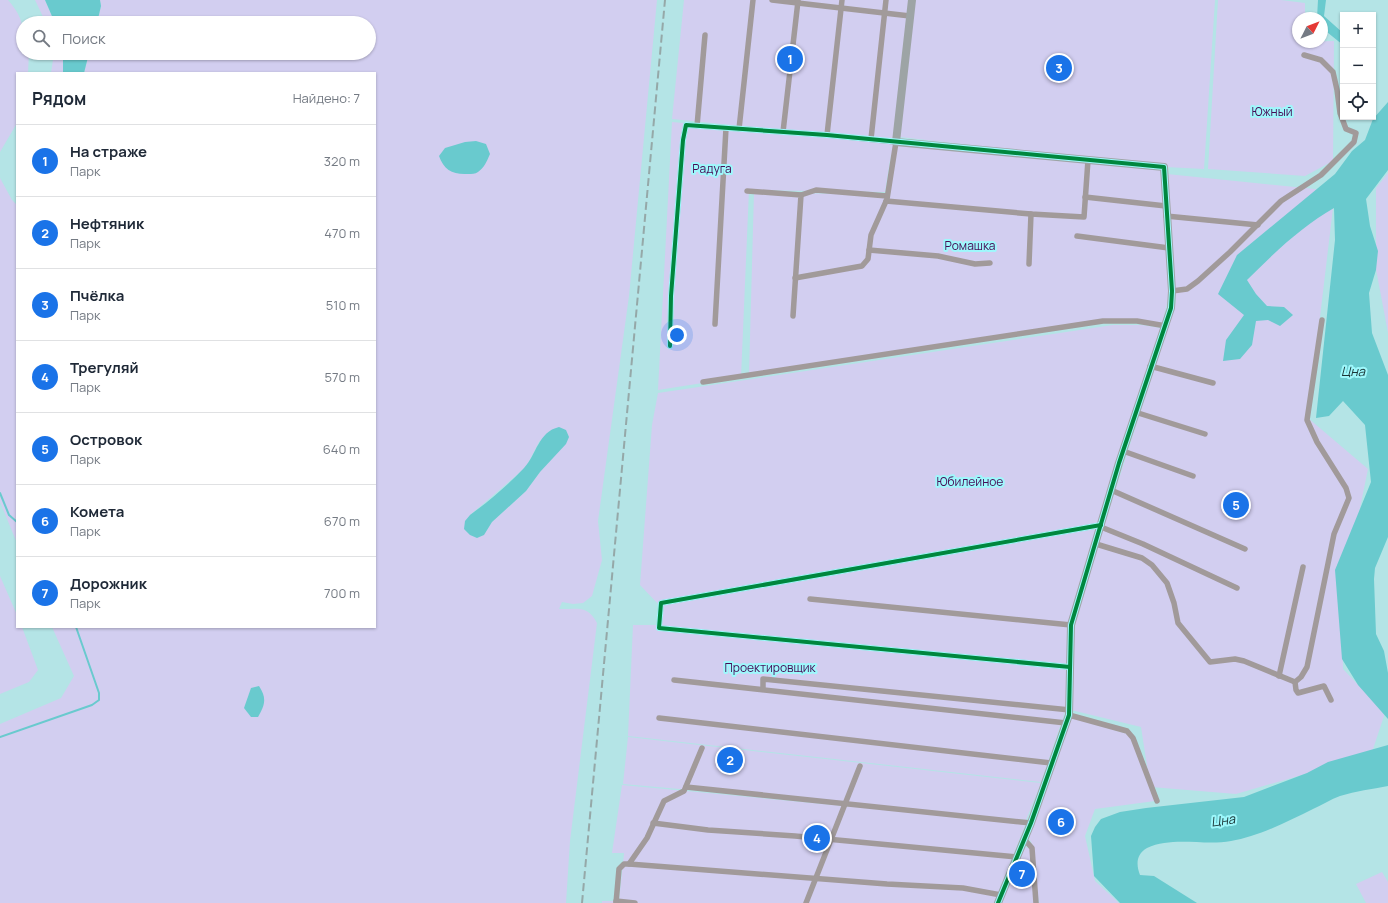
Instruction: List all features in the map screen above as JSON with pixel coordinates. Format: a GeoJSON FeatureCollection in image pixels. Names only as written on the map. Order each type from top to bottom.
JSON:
{"type":"FeatureCollection","features":[{"type":"Feature","properties":{"kind":"street"},"geometry":{"type":"LineString","coordinates":[[740,129],[753,0]]}},
{"type":"Feature","properties":{"kind":"street"},"geometry":{"type":"LineString","coordinates":[[772,0],[910,16]]}},
{"type":"Feature","properties":{"kind":"street"},"geometry":{"type":"LineString","coordinates":[[827,135],[842,0]]}},
{"type":"Feature","properties":{"kind":"street"},"geometry":{"type":"LineString","coordinates":[[871,140],[886,0]]}},
{"type":"Feature","properties":{"kind":"street"},"geometry":{"type":"LineString","coordinates":[[795,278],[862,266],[868,259],[871,235],[887,198],[896,142],[912,0]]}},
{"type":"Feature","properties":{"kind":"street"},"geometry":{"type":"LineString","coordinates":[[783,132],[798,2]]}},
{"type":"Feature","properties":{"kind":"street"},"geometry":{"type":"LineString","coordinates":[[697,126],[705,35]]}},
{"type":"Feature","properties":{"kind":"street"},"geometry":{"type":"LineString","coordinates":[[1172,291],[1187,289],[1198,281],[1258,225],[1281,201],[1322,175],[1354,142],[1356,133],[1346,129],[1340,113],[1338,90],[1333,72],[1321,60],[1304,55]]}},
{"type":"Feature","properties":{"kind":"street"},"geometry":{"type":"LineString","coordinates":[[670,346],[671,296],[683,140],[686,125],[827,135],[1164,167],[1172,291],[1171,308],[1135,412],[1072,625],[1068,716],[1031,823],[998,903]]}},
{"type":"Feature","properties":{"kind":"street"},"geometry":{"type":"LineString","coordinates":[[715,324],[726,128]]}},
{"type":"Feature","properties":{"kind":"street"},"geometry":{"type":"LineString","coordinates":[[747,190],[801,195],[816,190],[1031,214],[1084,217],[1088,160]]}},
{"type":"Feature","properties":{"kind":"street"},"geometry":{"type":"LineString","coordinates":[[793,316],[801,195]]}},
{"type":"Feature","properties":{"kind":"street"},"geometry":{"type":"LineString","coordinates":[[1085,197],[1166,206]]}},
{"type":"Feature","properties":{"kind":"street"},"geometry":{"type":"LineString","coordinates":[[1029,264],[1031,214]]}},
{"type":"Feature","properties":{"kind":"street"},"geometry":{"type":"LineString","coordinates":[[1166,216],[1258,225]]}},
{"type":"Feature","properties":{"kind":"street"},"geometry":{"type":"LineString","coordinates":[[1077,236],[1169,248]]}},
{"type":"Feature","properties":{"kind":"street"},"geometry":{"type":"LineString","coordinates":[[869,250],[938,256],[975,264],[990,263]]}},
{"type":"Feature","properties":{"kind":"street"},"geometry":{"type":"LineString","coordinates":[[703,382],[1103,320],[1137,321],[1166,326]]}},
{"type":"Feature","properties":{"kind":"street"},"geometry":{"type":"LineString","coordinates":[[1296,682],[1302,677],[1307,667],[1334,534],[1349,498],[1346,488],[1317,442],[1307,420],[1322,320]]}},
{"type":"Feature","properties":{"kind":"street"},"geometry":{"type":"LineString","coordinates":[[1150,366],[1213,383]]}},
{"type":"Feature","properties":{"kind":"street"},"geometry":{"type":"LineString","coordinates":[[1135,412],[1205,434]]}},
{"type":"Feature","properties":{"kind":"street"},"geometry":{"type":"LineString","coordinates":[[1123,451],[1193,476]]}},
{"type":"Feature","properties":{"kind":"street"},"geometry":{"type":"LineString","coordinates":[[1111,490],[1245,549]]}},
{"type":"Feature","properties":{"kind":"street"},"geometry":{"type":"LineString","coordinates":[[1070,667],[659,628],[661,603],[1101,526],[1237,588]]}},
{"type":"Feature","properties":{"kind":"street"},"geometry":{"type":"LineString","coordinates":[[1096,544],[1142,558],[1152,565],[1166,583],[1174,603],[1178,623],[1210,662],[1235,659],[1296,682]]}},
{"type":"Feature","properties":{"kind":"street"},"geometry":{"type":"LineString","coordinates":[[1279,676],[1304,567]]}},
{"type":"Feature","properties":{"kind":"street"},"geometry":{"type":"LineString","coordinates":[[810,599],[1072,625]]}},
{"type":"Feature","properties":{"kind":"street"},"geometry":{"type":"LineString","coordinates":[[764,690],[763,679],[1068,716],[1127,731],[1133,738],[1157,801]]}},
{"type":"Feature","properties":{"kind":"street"},"geometry":{"type":"LineString","coordinates":[[674,680],[764,690],[1068,716]]}},
{"type":"Feature","properties":{"kind":"street"},"geometry":{"type":"LineString","coordinates":[[1296,682],[1296,690],[1298,693],[1324,686],[1330,700]]}},
{"type":"Feature","properties":{"kind":"street"},"geometry":{"type":"LineString","coordinates":[[659,718],[1051,763]]}},
{"type":"Feature","properties":{"kind":"street"},"geometry":{"type":"LineString","coordinates":[[629,864],[647,838],[664,801],[684,791],[702,748]]}},
{"type":"Feature","properties":{"kind":"street"},"geometry":{"type":"LineString","coordinates":[[806,903],[860,766]]}},
{"type":"Feature","properties":{"kind":"street"},"geometry":{"type":"LineString","coordinates":[[686,787],[1031,823]]}},
{"type":"Feature","properties":{"kind":"street"},"geometry":{"type":"LineString","coordinates":[[653,823],[708,830],[1016,857]]}},
{"type":"Feature","properties":{"kind":"street"},"geometry":{"type":"LineString","coordinates":[[1024,838],[1032,848],[1036,903]]}},
{"type":"Feature","properties":{"kind":"street"},"geometry":{"type":"LineString","coordinates":[[635,903],[616,902],[619,869],[624,864],[963,888],[1001,894]]}},
{"type":"Feature","properties":{"kind":"green space"},"geometry":{"type":"Polygon","coordinates":[[[0,0],[8,0],[19,16],[16,16],[16,60],[29,60],[28,72],[16,72],[16,125],[0,152],[0,0]]]}},
{"type":"Feature","properties":{"kind":"green space"},"geometry":{"type":"Polygon","coordinates":[[[35,0],[45,0],[52,16],[43,16],[35,0]]]}},
{"type":"Feature","properties":{"kind":"green space"},"geometry":{"type":"Polygon","coordinates":[[[100,0],[657,0],[629,296],[598,521],[602,560],[592,596],[583,603],[573,604],[562,602],[559,609],[585,610],[597,623],[570,841],[566,903],[0,903],[0,724],[61,698],[74,676],[52,628],[376,628],[376,72],[84,72],[87,60],[376,60],[376,16],[99,16],[101,6],[100,0]],[[540,440],[526,467],[470,515],[492,522],[526,491],[540,472],[540,440]]]}},
{"type":"Feature","properties":{"kind":"green space"},"geometry":{"type":"Polygon","coordinates":[[[684,0],[909,0],[893,141],[672,119],[684,0]]]}},
{"type":"Feature","properties":{"kind":"green space"},"geometry":{"type":"Polygon","coordinates":[[[914,0],[1215,0],[1204,169],[1166,167],[900,137],[914,0]]]}},
{"type":"Feature","properties":{"kind":"green space","name":"Южный"},"geometry":{"type":"Polygon","coordinates":[[[1218,0],[1281,0],[1305,3],[1305,12],[1292,12],[1292,48],[1328,48],[1328,41],[1334,41],[1333,161],[1305,176],[1208,169],[1218,0]]]}},
{"type":"Feature","properties":{"kind":"green space"},"geometry":{"type":"Polygon","coordinates":[[[53,60],[63,60],[63,72],[51,72],[53,60]]]}},
{"type":"Feature","properties":{"kind":"green space","name":"Ромашка"},"geometry":{"type":"Polygon","coordinates":[[[672,122],[1162,167],[1169,295],[1162,324],[1114,321],[749,374],[754,192],[888,195],[891,154],[885,192],[749,190],[741,377],[658,390],[672,122]]]}},
{"type":"Feature","properties":{"kind":"green space"},"geometry":{"type":"Polygon","coordinates":[[[1388,173],[1388,333],[1376,269],[1376,188],[1388,173]]]}},
{"type":"Feature","properties":{"kind":"green space"},"geometry":{"type":"Polygon","coordinates":[[[1167,174],[1335,191],[1308,418],[1368,469],[1341,601],[1343,669],[1385,713],[1371,755],[1236,794],[1151,787],[1155,801],[1095,809],[1085,836],[1095,881],[1119,903],[1039,903],[1034,871],[1033,846],[1028,836],[1070,717],[1131,735],[1150,785],[1141,727],[1071,710],[1076,621],[1099,541],[1176,302],[1167,174]]]}},
{"type":"Feature","properties":{"kind":"green space"},"geometry":{"type":"Polygon","coordinates":[[[0,178],[12,200],[16,204],[16,541],[0,502],[0,178]]]}},
{"type":"Feature","properties":{"kind":"green space","name":"Юбилейное"},"geometry":{"type":"Polygon","coordinates":[[[1113,325],[1142,325],[1161,328],[1069,627],[1068,703],[1041,782],[628,736],[633,625],[662,625],[661,607],[640,585],[652,425],[658,393],[1113,325]]]}},
{"type":"Feature","properties":{"kind":"green space"},"geometry":{"type":"Polygon","coordinates":[[[0,576],[16,613],[16,628],[22,628],[38,670],[29,682],[0,694],[0,576]]]}},
{"type":"Feature","properties":{"kind":"green space"},"geometry":{"type":"Polygon","coordinates":[[[628,737],[1041,783],[1026,820],[623,784],[628,737]]]}},
{"type":"Feature","properties":{"kind":"green space"},"geometry":{"type":"Polygon","coordinates":[[[622,785],[1026,823],[994,903],[602,903],[602,901],[619,901],[624,853],[612,853],[622,785]]]}},
{"type":"Feature","properties":{"kind":"green space"},"geometry":{"type":"Polygon","coordinates":[[[1023,847],[1030,848],[1034,903],[1000,903],[1023,847]]]}},
{"type":"Feature","properties":{"kind":"green space"},"geometry":{"type":"Polygon","coordinates":[[[1382,872],[1388,882],[1388,903],[1366,903],[1356,884],[1382,872]]]}},
{"type":"Feature","properties":{"kind":"water"},"geometry":{"type":"Polygon","coordinates":[[[45,0],[100,0],[101,6],[99,16],[52,16],[45,0]]]}},
{"type":"Feature","properties":{"kind":"water"},"geometry":{"type":"Polygon","coordinates":[[[1318,0],[1326,0],[1324,12],[1317,12],[1318,0]]]}},
{"type":"Feature","properties":{"kind":"water"},"geometry":{"type":"Polygon","coordinates":[[[1328,20],[1340,30],[1340,43],[1328,33],[1328,20]]]}},
{"type":"Feature","properties":{"kind":"water"},"geometry":{"type":"Polygon","coordinates":[[[63,60],[87,60],[84,72],[63,72],[63,60]]]}},
{"type":"Feature","properties":{"kind":"water","name":"Цна"},"geometry":{"type":"Polygon","coordinates":[[[1388,102],[1388,170],[1366,199],[1370,226],[1378,251],[1376,270],[1369,293],[1372,333],[1388,375],[1388,537],[1375,568],[1374,579],[1376,634],[1384,651],[1388,673],[1388,719],[1358,685],[1342,659],[1335,570],[1371,482],[1365,425],[1343,401],[1329,416],[1316,418],[1335,240],[1334,208],[1299,232],[1247,280],[1256,294],[1267,306],[1284,307],[1293,315],[1280,326],[1268,320],[1256,321],[1252,345],[1240,359],[1223,361],[1226,340],[1244,315],[1218,294],[1237,255],[1335,174],[1352,151],[1365,140],[1373,120],[1376,120],[1376,116],[1388,102]]]}},
{"type":"Feature","properties":{"kind":"water"},"geometry":{"type":"Polygon","coordinates":[[[476,141],[486,144],[490,154],[484,166],[478,172],[472,174],[458,174],[446,168],[439,156],[445,148],[465,142],[476,141]]]}},
{"type":"Feature","properties":{"kind":"water"},"geometry":{"type":"Polygon","coordinates":[[[559,427],[566,430],[569,437],[566,444],[540,472],[526,491],[492,522],[484,535],[477,538],[470,535],[464,529],[465,521],[470,515],[498,493],[524,468],[538,444],[546,434],[559,427]]]}},
{"type":"Feature","properties":{"kind":"water"},"geometry":{"type":"Polygon","coordinates":[[[259,686],[262,690],[264,705],[258,717],[251,717],[244,708],[251,688],[259,686]]]}},
{"type":"Feature","properties":{"kind":"water","name":"Цна"},"geometry":{"type":"Polygon","coordinates":[[[1388,745],[1388,786],[1358,791],[1340,796],[1273,828],[1241,839],[1210,843],[1178,842],[1157,844],[1143,850],[1138,860],[1140,875],[1154,876],[1197,903],[1120,903],[1094,876],[1091,836],[1101,819],[1120,812],[1146,808],[1244,797],[1307,773],[1328,762],[1388,745]]]}},
{"type":"Feature","properties":{"kind":"waterway"},"geometry":{"type":"LineString","coordinates":[[0,493],[9,515],[16,521]]}},
{"type":"Feature","properties":{"kind":"waterway"},"geometry":{"type":"LineString","coordinates":[[0,737],[92,705],[99,700],[99,693],[76,628]]}},
{"type":"Feature","properties":{"kind":"railway"},"geometry":{"type":"LineString","coordinates":[[582,903],[665,0]]}},
{"type":"Feature","properties":{"kind":"cycle path"},"geometry":{"type":"LineString","coordinates":[[670,346],[671,296],[683,140],[686,125],[827,135],[1164,167],[1172,291],[1171,308],[1119,463],[1071,625],[1069,715],[1031,823],[998,903]]}},
{"type":"Feature","properties":{"kind":"cycle path"},"geometry":{"type":"LineString","coordinates":[[1070,667],[659,628],[661,603],[1101,525]]}},
{"type":"Feature","properties":{"kind":"place","name":"На страже"},"geometry":{"type":"Point","coordinates":[790,59]}},
{"type":"Feature","properties":{"kind":"place","name":"Пчёлка"},"geometry":{"type":"Point","coordinates":[1059,68]}},
{"type":"Feature","properties":{"kind":"place","name":"Островок"},"geometry":{"type":"Point","coordinates":[1236,505]}},
{"type":"Feature","properties":{"kind":"place","name":"Нефтяник"},"geometry":{"type":"Point","coordinates":[730,760]}},
{"type":"Feature","properties":{"kind":"place","name":"Комета"},"geometry":{"type":"Point","coordinates":[1061,822]}},
{"type":"Feature","properties":{"kind":"place","name":"Трегуляй"},"geometry":{"type":"Point","coordinates":[817,838]}},
{"type":"Feature","properties":{"kind":"place","name":"Дорожник"},"geometry":{"type":"Point","coordinates":[1022,874]}},
{"type":"Feature","properties":{"kind":"park label","name":"Радуга"},"geometry":{"type":"Point","coordinates":[712,169]}},
{"type":"Feature","properties":{"kind":"park label","name":"Проектировщик"},"geometry":{"type":"Point","coordinates":[770,668]}}]}
